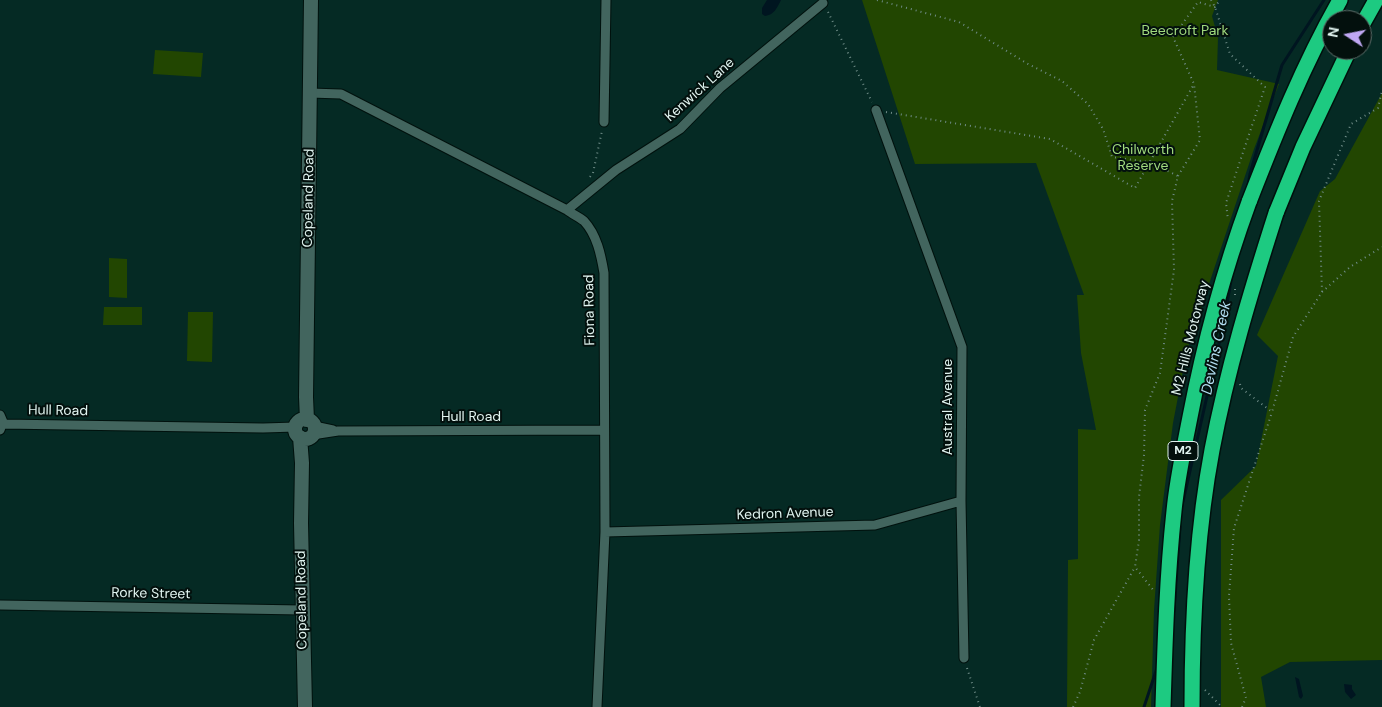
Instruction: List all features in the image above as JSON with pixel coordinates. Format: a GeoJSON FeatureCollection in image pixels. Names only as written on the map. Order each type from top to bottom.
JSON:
{"type":"FeatureCollection","features":[{"type":"Feature","properties":{"kind":"highway","name":"M2 Hills Motorway"},"geometry":{"type":"LineString","coordinates":[[1163,707],[1174,509],[1182,458],[1208,332],[1219,291],[1248,202],[1308,60],[1340,0]]}},
{"type":"Feature","properties":{"kind":"highway","name":"M2"},"geometry":{"type":"LineString","coordinates":[[1192,707],[1192,646],[1195,586],[1202,516],[1212,451],[1235,348],[1276,213],[1303,147],[1344,60]]}},
{"type":"Feature","properties":{"kind":"main road","name":"Copeland Road"},"geometry":{"type":"LineString","coordinates":[[305,707],[301,523],[306,397],[311,0]]}},
{"type":"Feature","properties":{"kind":"street"},"geometry":{"type":"LineString","coordinates":[[604,122],[606,0]]}},
{"type":"Feature","properties":{"kind":"street","name":"Kenwick Lane"},"geometry":{"type":"LineString","coordinates":[[567,210],[616,170],[680,129],[720,88],[824,3]]}},
{"type":"Feature","properties":{"kind":"street","name":"Fiona Road"},"geometry":{"type":"LineString","coordinates":[[310,93],[341,94],[567,210],[584,221],[595,236],[604,273],[605,532],[597,707]]}},
{"type":"Feature","properties":{"kind":"street","name":"Austral Avenue"},"geometry":{"type":"LineString","coordinates":[[876,110],[962,347],[964,658]]}},
{"type":"Feature","properties":{"kind":"street","name":"Hull Road"},"geometry":{"type":"LineString","coordinates":[[1,423],[338,431],[604,430]]}},
{"type":"Feature","properties":{"kind":"street","name":"Kedron Avenue"},"geometry":{"type":"LineString","coordinates":[[605,532],[875,525],[962,501]]}},
{"type":"Feature","properties":{"kind":"street","name":"Rorke Street"},"geometry":{"type":"LineString","coordinates":[[0,605],[302,610]]}},
{"type":"Feature","properties":{"kind":"path"},"geometry":{"type":"LineString","coordinates":[[877,0],[959,22],[1028,64],[1062,80],[1088,104],[1103,129],[1112,156],[1149,162],[1178,176]]}},
{"type":"Feature","properties":{"kind":"path"},"geometry":{"type":"LineString","coordinates":[[1073,707],[1080,692],[1094,640],[1136,567],[1139,540],[1139,497],[1144,455],[1145,410],[1160,373],[1174,270],[1172,201],[1178,176],[1200,140],[1194,84],[1173,37],[1198,2],[1215,7],[1220,0]]}},
{"type":"Feature","properties":{"kind":"path"},"geometry":{"type":"LineString","coordinates":[[824,3],[876,110],[1050,139],[1136,188],[1194,84]]}},
{"type":"Feature","properties":{"kind":"path"},"geometry":{"type":"LineString","coordinates":[[588,180],[593,173],[604,122]]}},
{"type":"Feature","properties":{"kind":"path"},"geometry":{"type":"LineString","coordinates":[[1322,292],[1350,267],[1382,247]]}},
{"type":"Feature","properties":{"kind":"path"},"geometry":{"type":"LineString","coordinates":[[1242,707],[1246,698],[1231,643],[1228,596],[1234,528],[1272,412]]}},
{"type":"Feature","properties":{"kind":"path"},"geometry":{"type":"LineString","coordinates":[[1136,567],[1157,595]]}},
{"type":"Feature","properties":{"kind":"path"},"geometry":{"type":"LineString","coordinates":[[964,658],[980,707]]}},
{"type":"Feature","properties":{"kind":"path"},"geometry":{"type":"LineString","coordinates":[[1204,690],[1222,707]]}},
{"type":"Feature","properties":{"kind":"green space","name":"Chilworth Reserve"},"geometry":{"type":"Polygon","coordinates":[[[862,0],[1218,0],[1212,16],[1218,38],[1217,70],[1279,84],[1254,149],[1187,350],[1173,423],[1160,525],[1154,610],[1151,707],[1067,707],[1068,560],[1078,559],[1078,429],[1096,430],[1081,353],[1077,295],[1084,295],[1036,163],[915,164],[862,0]]]}},
{"type":"Feature","properties":{"kind":"green space"},"geometry":{"type":"Polygon","coordinates":[[[155,50],[203,53],[201,77],[153,74],[155,50]]]}},
{"type":"Feature","properties":{"kind":"green space"},"geometry":{"type":"Polygon","coordinates":[[[1382,93],[1382,660],[1290,662],[1261,677],[1266,707],[1221,707],[1221,500],[1256,466],[1278,356],[1257,335],[1320,191],[1335,179],[1382,93]]]}},
{"type":"Feature","properties":{"kind":"green space"},"geometry":{"type":"Polygon","coordinates":[[[109,258],[127,259],[127,298],[109,297],[109,258]]]}},
{"type":"Feature","properties":{"kind":"green space"},"geometry":{"type":"Polygon","coordinates":[[[104,307],[142,307],[142,325],[103,325],[104,307]]]}},
{"type":"Feature","properties":{"kind":"green space"},"geometry":{"type":"Polygon","coordinates":[[[188,312],[213,312],[212,362],[187,361],[188,312]]]}},
{"type":"Feature","properties":{"kind":"water"},"geometry":{"type":"Polygon","coordinates":[[[767,0],[781,0],[773,13],[765,16],[762,14],[762,8],[767,0]]]}},
{"type":"Feature","properties":{"kind":"water"},"geometry":{"type":"Polygon","coordinates":[[[1295,677],[1299,679],[1303,696],[1301,699],[1299,697],[1295,677]]]}},
{"type":"Feature","properties":{"kind":"water"},"geometry":{"type":"Polygon","coordinates":[[[1344,684],[1352,685],[1356,695],[1351,699],[1345,692],[1344,684]]]}},
{"type":"Feature","properties":{"kind":"waterway","name":"Devlins Creek"},"geometry":{"type":"LineString","coordinates":[[1248,186],[1282,65],[1324,0]]}},
{"type":"Feature","properties":{"kind":"waterway","name":"Devlins Creek"},"geometry":{"type":"LineString","coordinates":[[1182,506],[1223,326],[1232,275]]}},
{"type":"Feature","properties":{"kind":"waterway","name":"Devlins Creek"},"geometry":{"type":"LineString","coordinates":[[1174,611],[1180,527]]}},
{"type":"Feature","properties":{"kind":"waterway","name":"Devlins Creek"},"geometry":{"type":"LineString","coordinates":[[1144,707],[1158,665]]}},
{"type":"Feature","properties":{"kind":"park label","name":"Beecroft Park"},"geometry":{"type":"Point","coordinates":[1185,31]}}]}
